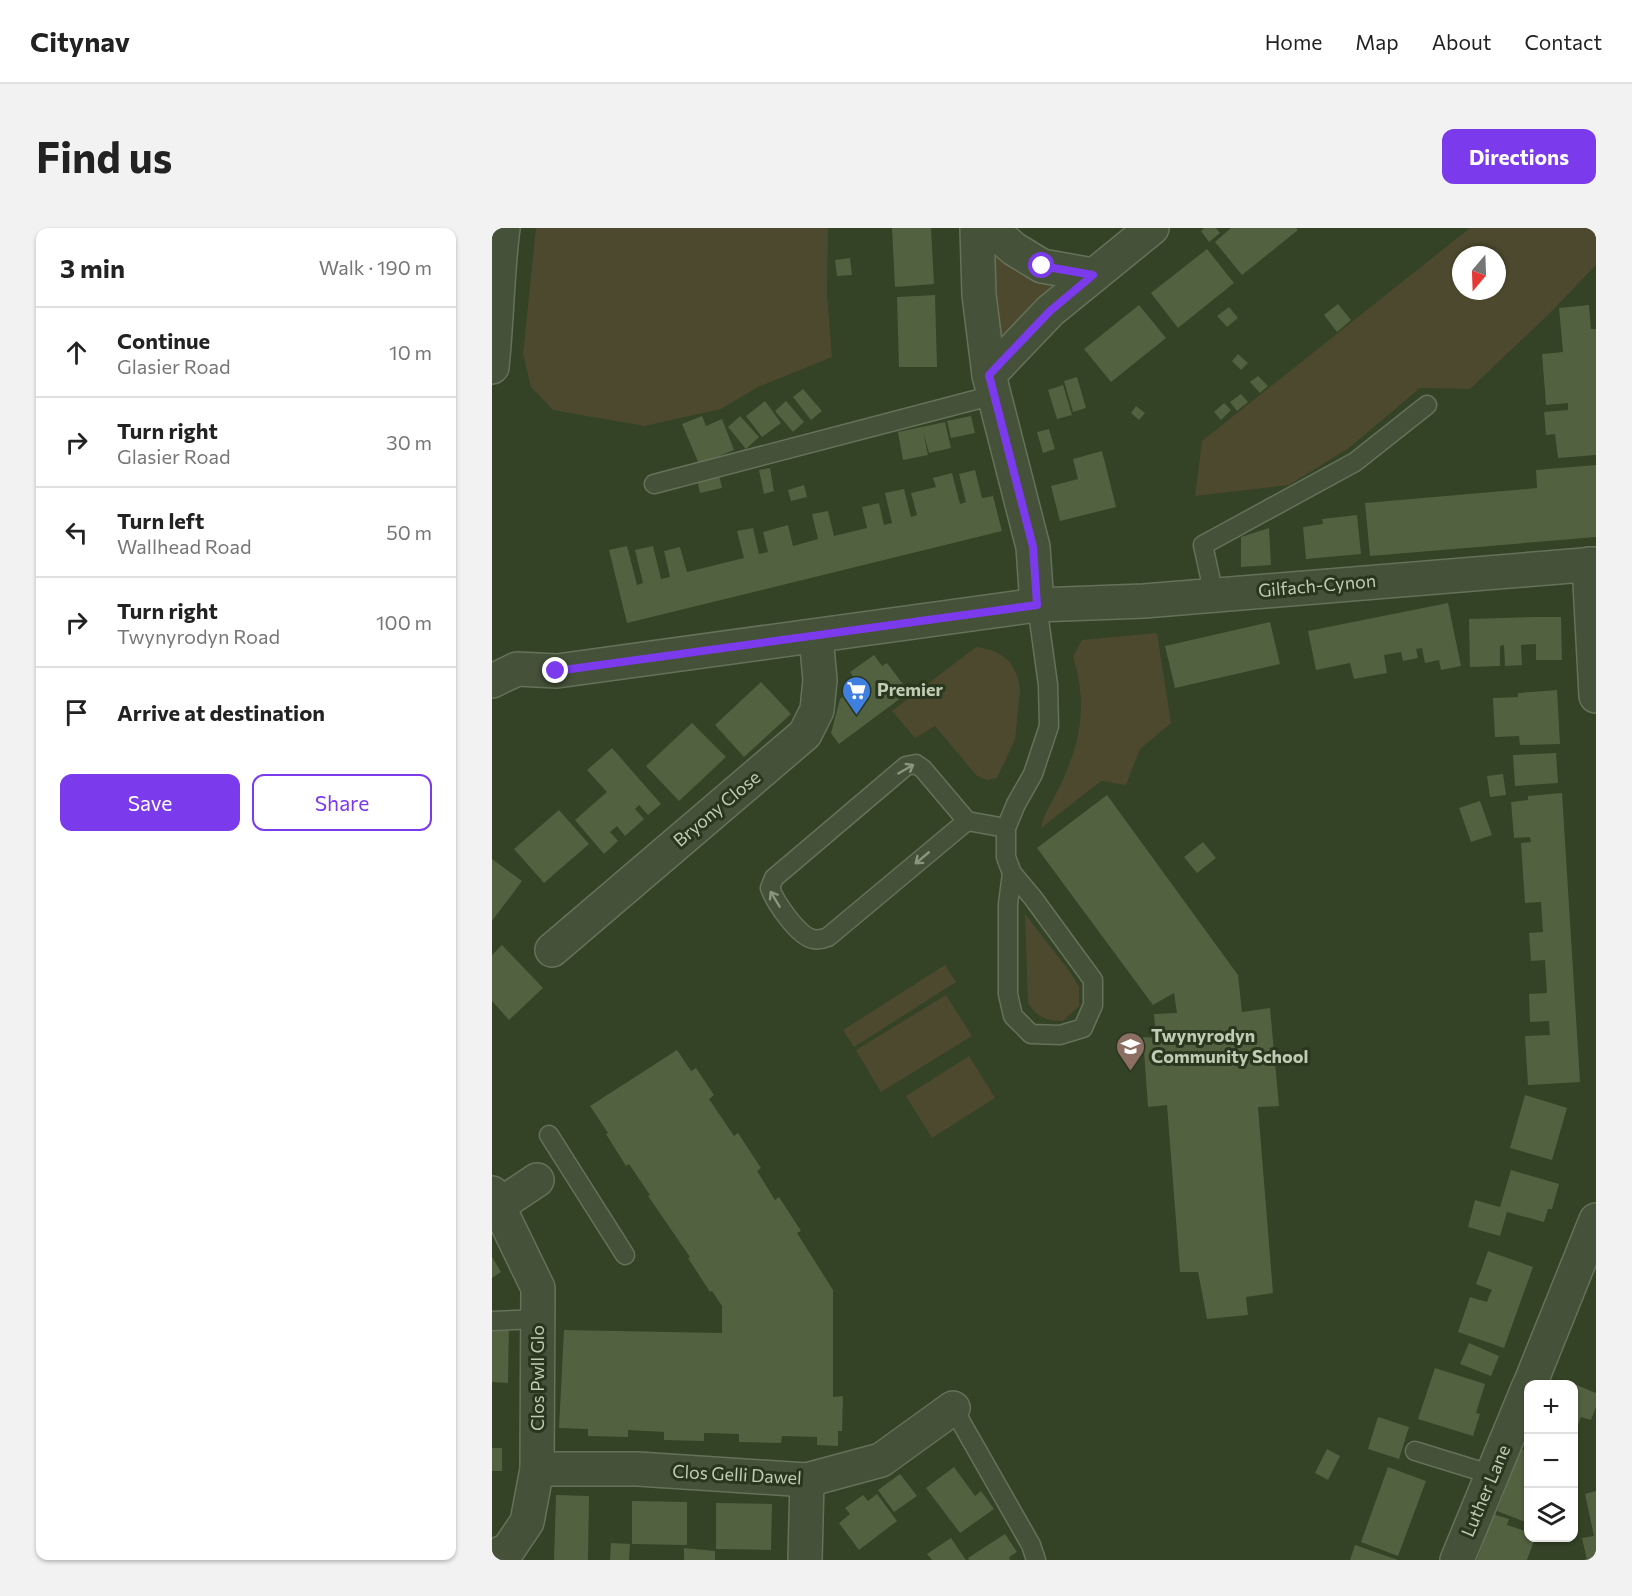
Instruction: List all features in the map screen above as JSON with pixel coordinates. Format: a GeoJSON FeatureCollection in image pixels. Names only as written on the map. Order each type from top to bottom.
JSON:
{"type":"FeatureCollection","features":[{"type":"Feature","properties":{"kind":"street"},"geometry":{"type":"LineString","coordinates":[[492,367],[496,327],[497,270],[503,228]]}},
{"type":"Feature","properties":{"kind":"street"},"geometry":{"type":"LineString","coordinates":[[977,228],[979,295],[992,385],[1033,547],[1037,605]]}},
{"type":"Feature","properties":{"kind":"street"},"geometry":{"type":"LineString","coordinates":[[990,228],[1014,249],[1042,266],[1093,275]]}},
{"type":"Feature","properties":{"kind":"street"},"geometry":{"type":"LineString","coordinates":[[992,385],[1050,311],[1152,228]]}},
{"type":"Feature","properties":{"kind":"street"},"geometry":{"type":"LineString","coordinates":[[1592,564],[1596,696]]}},
{"type":"Feature","properties":{"kind":"street","name":"Gilfach-Cynon"},"geometry":{"type":"LineString","coordinates":[[500,668],[556,671],[1037,605],[1144,601],[1592,564]]}},
{"type":"Feature","properties":{"kind":"street","name":"Bryony Close"},"geometry":{"type":"LineString","coordinates":[[552,950],[805,734],[817,710],[820,680],[816,636]]}},
{"type":"Feature","properties":{"kind":"street"},"geometry":{"type":"LineString","coordinates":[[495,1200],[537,1180]]}},
{"type":"Feature","properties":{"kind":"street","name":"Clos Pwll Glo"},"geometry":{"type":"LineString","coordinates":[[492,1557],[508,1550],[527,1522],[537,1469],[538,1288],[495,1200]]}},
{"type":"Feature","properties":{"kind":"street","name":"Luther Lane"},"geometry":{"type":"LineString","coordinates":[[1531,1380],[1596,1220]]}},
{"type":"Feature","properties":{"kind":"street","name":"Luther Lane"},"geometry":{"type":"LineString","coordinates":[[1457,1560],[1524,1398]]}},
{"type":"Feature","properties":{"kind":"street","name":"Clos Gelli Dawel"},"geometry":{"type":"LineString","coordinates":[[537,1469],[638,1469],[807,1480],[881,1460],[953,1408]]}},
{"type":"Feature","properties":{"kind":"street"},"geometry":{"type":"LineString","coordinates":[[806,1560],[807,1480]]}},
{"type":"Feature","properties":{"kind":"lane"},"geometry":{"type":"LineString","coordinates":[[654,484],[992,385]]}},
{"type":"Feature","properties":{"kind":"lane"},"geometry":{"type":"LineString","coordinates":[[1214,595],[1203,545],[1355,462],[1427,405]]}},
{"type":"Feature","properties":{"kind":"lane"},"geometry":{"type":"LineString","coordinates":[[1012,873],[1008,904],[1008,994],[1013,1016],[1032,1034],[1060,1035],[1083,1028],[1093,1005],[1093,980],[1012,873],[1006,857],[1006,828],[1033,774],[1049,726],[1048,685],[1037,605]]}},
{"type":"Feature","properties":{"kind":"lane"},"geometry":{"type":"LineString","coordinates":[[967,821],[828,938],[816,940],[804,936],[774,900],[770,888],[774,878],[906,766],[916,764],[923,769],[967,821],[1006,828]]}},
{"type":"Feature","properties":{"kind":"lane"},"geometry":{"type":"LineString","coordinates":[[549,1134],[625,1255]]}},
{"type":"Feature","properties":{"kind":"lane"},"geometry":{"type":"LineString","coordinates":[[537,1180],[565,1160]]}},
{"type":"Feature","properties":{"kind":"lane"},"geometry":{"type":"LineString","coordinates":[[492,1321],[538,1319]]}},
{"type":"Feature","properties":{"kind":"lane"},"geometry":{"type":"LineString","coordinates":[[953,1408],[1031,1545],[1036,1560]]}},
{"type":"Feature","properties":{"kind":"lane"},"geometry":{"type":"LineString","coordinates":[[1415,1450],[1493,1475]]}},
{"type":"Feature","properties":{"kind":"shaded area"},"geometry":{"type":"Polygon","coordinates":[[[536,228],[828,228],[827,293],[832,357],[758,387],[721,409],[644,426],[553,410],[531,387],[523,354],[536,228]]]}},
{"type":"Feature","properties":{"kind":"shaded area"},"geometry":{"type":"Polygon","coordinates":[[[1470,228],[1596,228],[1596,265],[1549,314],[1470,389],[1420,388],[1349,448],[1289,485],[1195,496],[1202,441],[1470,228]]]}},
{"type":"Feature","properties":{"kind":"shaded area"},"geometry":{"type":"Polygon","coordinates":[[[994,250],[1062,285],[1002,339],[997,296],[994,250]]]}},
{"type":"Feature","properties":{"kind":"shaded area"},"geometry":{"type":"Polygon","coordinates":[[[1157,633],[1171,723],[1140,749],[1126,785],[1101,781],[1041,828],[1046,812],[1067,770],[1077,738],[1081,707],[1078,674],[1073,657],[1082,640],[1157,633]]]}},
{"type":"Feature","properties":{"kind":"shaded area"},"geometry":{"type":"Polygon","coordinates":[[[976,647],[993,651],[1007,659],[1016,672],[1020,690],[1015,740],[997,778],[987,780],[977,776],[935,726],[915,738],[892,711],[976,647]]]}},
{"type":"Feature","properties":{"kind":"shaded area"},"geometry":{"type":"Polygon","coordinates":[[[1025,914],[1079,987],[1079,1006],[1063,1021],[1043,1017],[1035,1012],[1028,1003],[1025,914]]]}},
{"type":"Feature","properties":{"kind":"shaded area"},"geometry":{"type":"Polygon","coordinates":[[[945,965],[956,982],[854,1047],[843,1030],[945,965]]]}},
{"type":"Feature","properties":{"kind":"shaded area"},"geometry":{"type":"Polygon","coordinates":[[[946,995],[972,1036],[881,1092],[856,1050],[946,995]]]}},
{"type":"Feature","properties":{"kind":"shaded area"},"geometry":{"type":"Polygon","coordinates":[[[969,1056],[995,1098],[932,1138],[906,1096],[969,1056]]]}},
{"type":"Feature","properties":{"kind":"building"},"geometry":{"type":"Polygon","coordinates":[[[892,228],[931,228],[934,284],[895,287],[892,228]]]}},
{"type":"Feature","properties":{"kind":"building"},"geometry":{"type":"Polygon","coordinates":[[[1204,228],[1216,228],[1220,233],[1209,242],[1201,231],[1204,228]]]}},
{"type":"Feature","properties":{"kind":"building"},"geometry":{"type":"Polygon","coordinates":[[[1231,228],[1296,228],[1298,230],[1242,275],[1215,242],[1231,228]]]}},
{"type":"Feature","properties":{"kind":"building"},"geometry":{"type":"Polygon","coordinates":[[[1207,249],[1234,283],[1178,328],[1151,293],[1207,249]]]}},
{"type":"Feature","properties":{"kind":"building"},"geometry":{"type":"Polygon","coordinates":[[[850,258],[852,275],[837,276],[835,260],[850,258]]]}},
{"type":"Feature","properties":{"kind":"building"},"geometry":{"type":"Polygon","coordinates":[[[935,295],[937,367],[899,367],[897,297],[935,295]]]}},
{"type":"Feature","properties":{"kind":"building"},"geometry":{"type":"Polygon","coordinates":[[[1338,304],[1351,320],[1337,332],[1324,315],[1338,304]]]}},
{"type":"Feature","properties":{"kind":"building"},"geometry":{"type":"Polygon","coordinates":[[[1139,305],[1166,338],[1111,382],[1084,349],[1139,305]]]}},
{"type":"Feature","properties":{"kind":"building"},"geometry":{"type":"Polygon","coordinates":[[[1589,305],[1591,329],[1596,329],[1596,455],[1558,458],[1555,434],[1546,435],[1544,412],[1568,410],[1568,403],[1546,405],[1542,354],[1563,352],[1559,308],[1589,305]]]}},
{"type":"Feature","properties":{"kind":"building"},"geometry":{"type":"Polygon","coordinates":[[[1229,307],[1238,318],[1227,327],[1217,316],[1229,307]]]}},
{"type":"Feature","properties":{"kind":"building"},"geometry":{"type":"Polygon","coordinates":[[[1238,354],[1248,363],[1241,370],[1232,361],[1238,354]]]}},
{"type":"Feature","properties":{"kind":"building"},"geometry":{"type":"Polygon","coordinates":[[[1258,376],[1268,386],[1260,393],[1250,382],[1258,376]]]}},
{"type":"Feature","properties":{"kind":"building"},"geometry":{"type":"Polygon","coordinates":[[[1077,377],[1086,408],[1073,412],[1064,381],[1077,377]]]}},
{"type":"Feature","properties":{"kind":"building"},"geometry":{"type":"Polygon","coordinates":[[[1063,385],[1072,415],[1057,419],[1048,390],[1063,385]]]}},
{"type":"Feature","properties":{"kind":"building"},"geometry":{"type":"Polygon","coordinates":[[[803,389],[822,411],[811,420],[793,397],[803,389]]]}},
{"type":"Feature","properties":{"kind":"building"},"geometry":{"type":"Polygon","coordinates":[[[1241,394],[1248,402],[1237,411],[1230,402],[1241,394]]]}},
{"type":"Feature","properties":{"kind":"building"},"geometry":{"type":"Polygon","coordinates":[[[765,401],[781,423],[762,437],[746,416],[765,401]]]}},
{"type":"Feature","properties":{"kind":"building"},"geometry":{"type":"Polygon","coordinates":[[[786,401],[804,422],[793,432],[775,411],[786,401]]]}},
{"type":"Feature","properties":{"kind":"building"},"geometry":{"type":"Polygon","coordinates":[[[1224,403],[1231,410],[1221,420],[1214,412],[1224,403]]]}},
{"type":"Feature","properties":{"kind":"building"},"geometry":{"type":"Polygon","coordinates":[[[1136,406],[1145,413],[1139,420],[1131,413],[1136,406]]]}},
{"type":"Feature","properties":{"kind":"building"},"geometry":{"type":"Polygon","coordinates":[[[702,416],[706,426],[722,419],[734,450],[699,464],[682,424],[702,416]]]}},
{"type":"Feature","properties":{"kind":"building"},"geometry":{"type":"Polygon","coordinates":[[[740,416],[759,437],[746,449],[728,427],[740,416]]]}},
{"type":"Feature","properties":{"kind":"building"},"geometry":{"type":"Polygon","coordinates":[[[971,416],[975,433],[951,438],[947,421],[971,416]]]}},
{"type":"Feature","properties":{"kind":"building"},"geometry":{"type":"Polygon","coordinates":[[[945,422],[951,448],[929,453],[923,431],[928,455],[903,460],[898,432],[945,422]]]}},
{"type":"Feature","properties":{"kind":"building"},"geometry":{"type":"Polygon","coordinates":[[[1049,429],[1055,449],[1043,453],[1037,432],[1049,429]]]}},
{"type":"Feature","properties":{"kind":"building"},"geometry":{"type":"Polygon","coordinates":[[[1102,451],[1116,507],[1060,521],[1051,486],[1078,479],[1073,459],[1102,451]]]}},
{"type":"Feature","properties":{"kind":"building"},"geometry":{"type":"Polygon","coordinates":[[[1596,465],[1596,537],[1370,556],[1365,503],[1537,488],[1536,470],[1596,465]]]}},
{"type":"Feature","properties":{"kind":"building"},"geometry":{"type":"Polygon","coordinates":[[[770,468],[774,491],[764,494],[759,470],[770,468]]]}},
{"type":"Feature","properties":{"kind":"building"},"geometry":{"type":"Polygon","coordinates":[[[975,470],[982,498],[993,496],[1002,531],[627,623],[609,550],[627,546],[637,585],[643,583],[635,550],[653,546],[661,579],[670,577],[664,551],[680,547],[687,572],[744,558],[737,531],[753,528],[759,554],[768,552],[763,532],[788,525],[793,546],[818,539],[812,514],[828,511],[834,536],[867,528],[862,507],[879,503],[884,525],[892,523],[885,493],[904,489],[911,517],[917,515],[911,493],[936,487],[933,478],[952,473],[960,504],[966,502],[959,474],[975,470]]]}},
{"type":"Feature","properties":{"kind":"building"},"geometry":{"type":"Polygon","coordinates":[[[719,475],[722,488],[700,493],[697,480],[719,475]]]}},
{"type":"Feature","properties":{"kind":"building"},"geometry":{"type":"Polygon","coordinates":[[[804,485],[807,497],[791,501],[788,490],[804,485]]]}},
{"type":"Feature","properties":{"kind":"building"},"geometry":{"type":"Polygon","coordinates":[[[1357,515],[1361,554],[1306,559],[1303,527],[1323,524],[1322,519],[1357,515]]]}},
{"type":"Feature","properties":{"kind":"building"},"geometry":{"type":"Polygon","coordinates":[[[1269,528],[1271,565],[1241,567],[1241,537],[1269,528]]]}},
{"type":"Feature","properties":{"kind":"building"},"geometry":{"type":"Polygon","coordinates":[[[1448,603],[1461,666],[1441,670],[1439,660],[1425,663],[1422,648],[1416,649],[1418,658],[1403,661],[1401,652],[1384,655],[1387,673],[1354,679],[1350,663],[1316,670],[1308,631],[1448,603]]]}},
{"type":"Feature","properties":{"kind":"building"},"geometry":{"type":"Polygon","coordinates":[[[1561,617],[1562,660],[1536,660],[1536,644],[1521,645],[1522,665],[1505,666],[1504,645],[1500,646],[1500,666],[1470,667],[1469,619],[1561,617]]]}},
{"type":"Feature","properties":{"kind":"building"},"geometry":{"type":"Polygon","coordinates":[[[1270,622],[1280,664],[1175,688],[1165,646],[1270,622]]]}},
{"type":"Feature","properties":{"kind":"building","name":"Premier"},"geometry":{"type":"Polygon","coordinates":[[[874,655],[882,666],[887,663],[909,692],[839,744],[831,733],[840,699],[859,685],[850,672],[874,655]]]}},
{"type":"Feature","properties":{"kind":"building"},"geometry":{"type":"Polygon","coordinates":[[[761,682],[791,714],[744,757],[715,725],[761,682]]]}},
{"type":"Feature","properties":{"kind":"building"},"geometry":{"type":"Polygon","coordinates":[[[1557,690],[1560,744],[1520,745],[1519,736],[1495,737],[1493,698],[1518,697],[1518,693],[1557,690]]]}},
{"type":"Feature","properties":{"kind":"building"},"geometry":{"type":"Polygon","coordinates":[[[692,723],[726,757],[679,801],[646,766],[692,723]]]}},
{"type":"Feature","properties":{"kind":"building"},"geometry":{"type":"Polygon","coordinates":[[[612,748],[661,804],[648,815],[639,805],[635,809],[644,819],[625,836],[617,826],[610,832],[618,841],[604,854],[575,820],[607,792],[587,770],[612,748]]]}},
{"type":"Feature","properties":{"kind":"building"},"geometry":{"type":"Polygon","coordinates":[[[1556,753],[1558,783],[1515,786],[1513,755],[1556,753]]]}},
{"type":"Feature","properties":{"kind":"building"},"geometry":{"type":"Polygon","coordinates":[[[1503,774],[1506,795],[1490,797],[1487,776],[1503,774]]]}},
{"type":"Feature","properties":{"kind":"building"},"geometry":{"type":"Polygon","coordinates":[[[1562,793],[1580,1082],[1528,1085],[1525,1036],[1550,1035],[1549,1021],[1530,1022],[1529,994],[1547,993],[1545,960],[1531,961],[1529,933],[1543,932],[1541,902],[1525,903],[1521,843],[1531,842],[1530,837],[1514,838],[1511,802],[1528,800],[1528,796],[1562,793]]]}},
{"type":"Feature","properties":{"kind":"building"},"geometry":{"type":"Polygon","coordinates":[[[1107,795],[1238,975],[1242,1012],[1270,1008],[1279,1106],[1258,1107],[1273,1293],[1246,1297],[1248,1315],[1207,1319],[1198,1272],[1180,1272],[1167,1105],[1148,1107],[1143,1037],[1156,1038],[1154,1014],[1177,1013],[1174,993],[1153,1005],[1037,848],[1107,795]]]}},
{"type":"Feature","properties":{"kind":"building"},"geometry":{"type":"Polygon","coordinates":[[[1480,801],[1492,835],[1471,842],[1459,808],[1480,801]]]}},
{"type":"Feature","properties":{"kind":"building"},"geometry":{"type":"Polygon","coordinates":[[[559,810],[589,844],[544,883],[514,849],[559,810]]]}},
{"type":"Feature","properties":{"kind":"building"},"geometry":{"type":"Polygon","coordinates":[[[1203,842],[1216,858],[1197,873],[1184,857],[1203,842]]]}},
{"type":"Feature","properties":{"kind":"building"},"geometry":{"type":"Polygon","coordinates":[[[492,859],[522,881],[492,921],[492,859]]]}},
{"type":"Feature","properties":{"kind":"building"},"geometry":{"type":"Polygon","coordinates":[[[502,945],[543,988],[509,1020],[492,1001],[492,955],[502,945]]]}},
{"type":"Feature","properties":{"kind":"building"},"geometry":{"type":"Polygon","coordinates":[[[677,1050],[691,1071],[696,1068],[714,1095],[709,1099],[734,1136],[738,1133],[761,1168],[757,1171],[775,1200],[779,1197],[801,1231],[797,1233],[833,1290],[833,1397],[843,1396],[842,1431],[838,1431],[838,1446],[817,1445],[817,1437],[782,1436],[781,1443],[739,1442],[739,1434],[704,1433],[704,1441],[664,1440],[664,1432],[628,1430],[628,1437],[588,1436],[588,1429],[559,1428],[564,1330],[722,1333],[722,1306],[712,1291],[710,1292],[688,1258],[690,1257],[629,1164],[626,1166],[590,1106],[677,1050]]]}},
{"type":"Feature","properties":{"kind":"building"},"geometry":{"type":"Polygon","coordinates":[[[1525,1095],[1567,1108],[1552,1160],[1510,1148],[1525,1095]]]}},
{"type":"Feature","properties":{"kind":"building"},"geometry":{"type":"Polygon","coordinates":[[[1511,1170],[1559,1184],[1552,1209],[1548,1209],[1544,1222],[1507,1212],[1500,1236],[1468,1227],[1475,1200],[1500,1207],[1511,1170]]]}},
{"type":"Feature","properties":{"kind":"building"},"geometry":{"type":"Polygon","coordinates":[[[1488,1251],[1533,1267],[1504,1348],[1458,1332],[1470,1297],[1487,1302],[1492,1290],[1476,1284],[1488,1251]]]}},
{"type":"Feature","properties":{"kind":"building"},"geometry":{"type":"Polygon","coordinates":[[[492,1257],[501,1272],[492,1278],[492,1257]]]}},
{"type":"Feature","properties":{"kind":"building"},"geometry":{"type":"Polygon","coordinates":[[[492,1324],[509,1324],[508,1383],[492,1382],[492,1324]]]}},
{"type":"Feature","properties":{"kind":"building"},"geometry":{"type":"Polygon","coordinates":[[[1469,1343],[1499,1356],[1491,1376],[1460,1364],[1469,1343]]]}},
{"type":"Feature","properties":{"kind":"building"},"geometry":{"type":"Polygon","coordinates":[[[1435,1368],[1485,1384],[1476,1413],[1480,1414],[1473,1436],[1418,1419],[1435,1368]]]}},
{"type":"Feature","properties":{"kind":"building"},"geometry":{"type":"Polygon","coordinates":[[[1578,1386],[1596,1393],[1596,1407],[1591,1420],[1581,1417],[1578,1424],[1578,1386]]]}},
{"type":"Feature","properties":{"kind":"building"},"geometry":{"type":"Polygon","coordinates":[[[1378,1417],[1409,1427],[1399,1459],[1368,1449],[1378,1417]]]}},
{"type":"Feature","properties":{"kind":"building"},"geometry":{"type":"Polygon","coordinates":[[[492,1448],[502,1448],[502,1471],[492,1471],[492,1448]]]}},
{"type":"Feature","properties":{"kind":"building"},"geometry":{"type":"Polygon","coordinates":[[[1327,1449],[1340,1456],[1328,1480],[1315,1473],[1327,1449]]]}},
{"type":"Feature","properties":{"kind":"building"},"geometry":{"type":"Polygon","coordinates":[[[1521,1449],[1524,1450],[1524,1521],[1497,1511],[1521,1449]]]}},
{"type":"Feature","properties":{"kind":"building"},"geometry":{"type":"Polygon","coordinates":[[[954,1467],[975,1496],[981,1491],[994,1509],[960,1533],[926,1488],[954,1467]]]}},
{"type":"Feature","properties":{"kind":"building"},"geometry":{"type":"Polygon","coordinates":[[[1388,1467],[1426,1481],[1398,1556],[1361,1542],[1388,1467]]]}},
{"type":"Feature","properties":{"kind":"building"},"geometry":{"type":"Polygon","coordinates":[[[900,1474],[917,1496],[894,1512],[878,1490],[900,1474]]]}},
{"type":"Feature","properties":{"kind":"building"},"geometry":{"type":"Polygon","coordinates":[[[1596,1491],[1596,1560],[1587,1560],[1582,1538],[1594,1536],[1585,1494],[1596,1491]]]}},
{"type":"Feature","properties":{"kind":"building"},"geometry":{"type":"Polygon","coordinates":[[[877,1494],[897,1521],[859,1550],[839,1523],[850,1514],[845,1508],[863,1495],[868,1501],[877,1494]]]}},
{"type":"Feature","properties":{"kind":"building"},"geometry":{"type":"Polygon","coordinates":[[[556,1495],[589,1496],[588,1560],[554,1560],[556,1495]]]}},
{"type":"Feature","properties":{"kind":"building"},"geometry":{"type":"Polygon","coordinates":[[[632,1501],[687,1502],[687,1545],[632,1544],[632,1501]]]}},
{"type":"Feature","properties":{"kind":"building"},"geometry":{"type":"Polygon","coordinates":[[[716,1503],[772,1504],[771,1550],[716,1549],[716,1503]]]}},
{"type":"Feature","properties":{"kind":"building"},"geometry":{"type":"Polygon","coordinates":[[[1486,1512],[1509,1519],[1507,1525],[1524,1531],[1524,1542],[1534,1542],[1527,1560],[1477,1560],[1485,1538],[1478,1535],[1486,1512]]]}},
{"type":"Feature","properties":{"kind":"building"},"geometry":{"type":"Polygon","coordinates":[[[1005,1534],[1017,1552],[1009,1557],[1010,1560],[969,1560],[968,1558],[1005,1534]]]}},
{"type":"Feature","properties":{"kind":"building"},"geometry":{"type":"Polygon","coordinates":[[[951,1538],[966,1560],[932,1560],[927,1554],[951,1538]]]}},
{"type":"Feature","properties":{"kind":"building"},"geometry":{"type":"Polygon","coordinates":[[[611,1543],[630,1544],[629,1560],[610,1560],[611,1543]]]}},
{"type":"Feature","properties":{"kind":"building"},"geometry":{"type":"Polygon","coordinates":[[[1355,1545],[1398,1560],[1350,1560],[1355,1545]]]}},
{"type":"Feature","properties":{"kind":"building"},"geometry":{"type":"Polygon","coordinates":[[[684,1548],[715,1551],[715,1560],[684,1560],[684,1548]]]}},
{"type":"Feature","properties":{"kind":"place","name":"Premier"},"geometry":{"type":"Point","coordinates":[856,716]}},
{"type":"Feature","properties":{"kind":"place","name":"Twynyrodyn Community School"},"geometry":{"type":"Point","coordinates":[1130,1072]}},
{"type":"Feature","properties":{"kind":"route"},"geometry":{"type":"LineString","coordinates":[[556,671],[1037,605],[1033,547],[989,375],[1050,311],[1093,275],[1042,266]]}}]}
